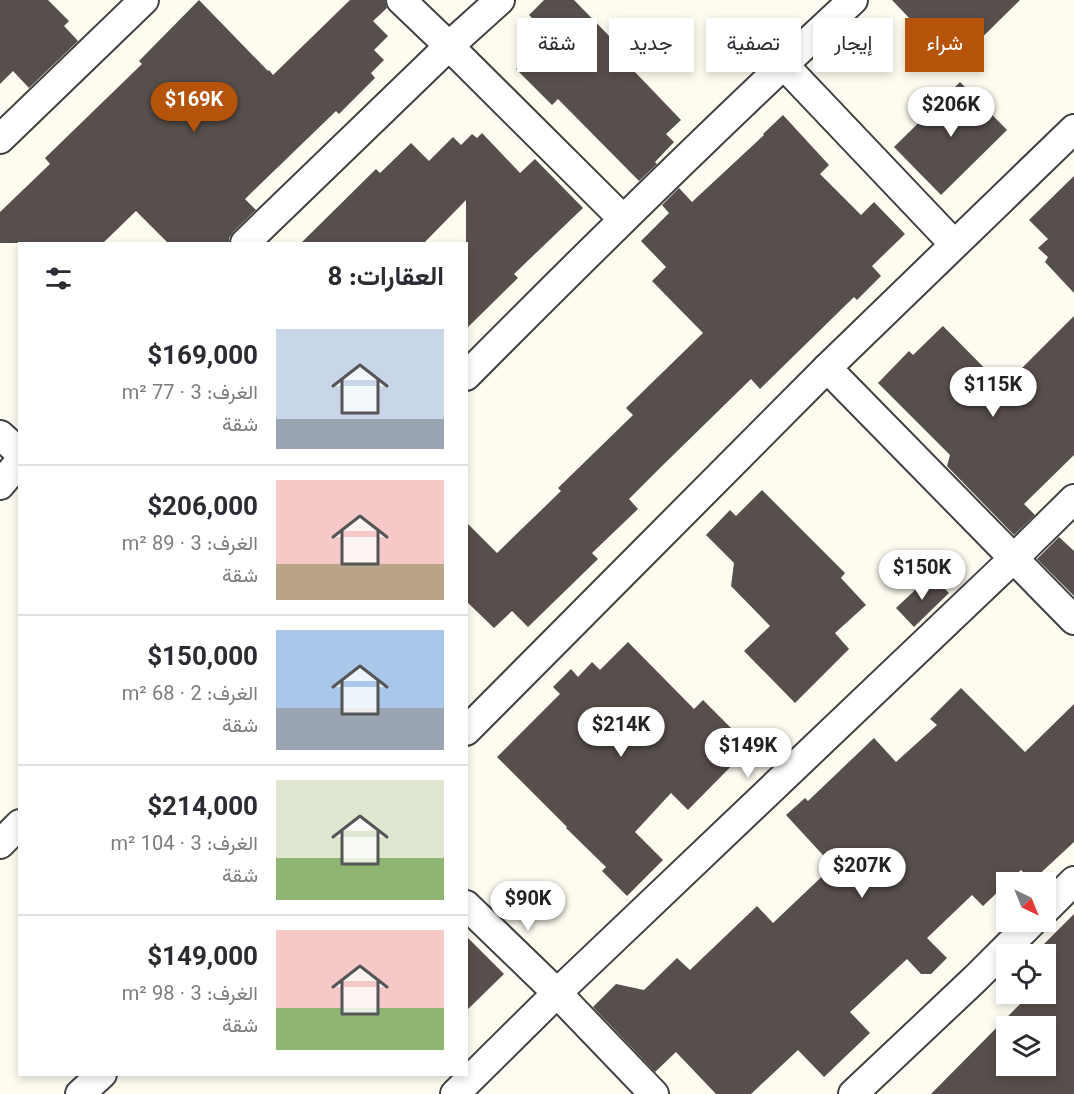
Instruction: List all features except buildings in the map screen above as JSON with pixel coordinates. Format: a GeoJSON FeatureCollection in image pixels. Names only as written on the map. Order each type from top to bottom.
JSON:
{"type":"FeatureCollection","features":[{"type":"Feature","properties":{"kind":"street"},"geometry":{"type":"LineString","coordinates":[[0,139],[144,0]]}},
{"type":"Feature","properties":{"kind":"street"},"geometry":{"type":"LineString","coordinates":[[401,0],[623,219]]}},
{"type":"Feature","properties":{"kind":"street"},"geometry":{"type":"LineString","coordinates":[[246,242],[449,46],[500,0]]}},
{"type":"Feature","properties":{"kind":"street"},"geometry":{"type":"LineString","coordinates":[[801,48],[853,0]]}},
{"type":"Feature","properties":{"kind":"street"},"geometry":{"type":"LineString","coordinates":[[468,374],[775,72]]}},
{"type":"Feature","properties":{"kind":"street"},"geometry":{"type":"LineString","coordinates":[[791,72],[954,244]]}},
{"type":"Feature","properties":{"kind":"street"},"geometry":{"type":"LineString","coordinates":[[468,729],[827,368],[1074,129]]}},
{"type":"Feature","properties":{"kind":"street"},"geometry":{"type":"LineString","coordinates":[[827,368],[1074,620]]}},
{"type":"Feature","properties":{"kind":"street"},"geometry":{"type":"LineString","coordinates":[[0,435],[18,451]]}},
{"type":"Feature","properties":{"kind":"street"},"geometry":{"type":"LineString","coordinates":[[0,485],[18,463]]}},
{"type":"Feature","properties":{"kind":"street"},"geometry":{"type":"LineString","coordinates":[[455,1094],[557,993],[1074,499]]}},
{"type":"Feature","properties":{"kind":"street"},"geometry":{"type":"LineString","coordinates":[[0,844],[18,826]]}},
{"type":"Feature","properties":{"kind":"street"},"geometry":{"type":"LineString","coordinates":[[1056,899],[1074,881]]}},
{"type":"Feature","properties":{"kind":"street"},"geometry":{"type":"LineString","coordinates":[[468,907],[557,993],[654,1094]]}},
{"type":"Feature","properties":{"kind":"street"},"geometry":{"type":"LineString","coordinates":[[853,1094],[1022,932]]}},
{"type":"Feature","properties":{"kind":"street"},"geometry":{"type":"LineString","coordinates":[[81,1094],[100,1076]]}}]}
